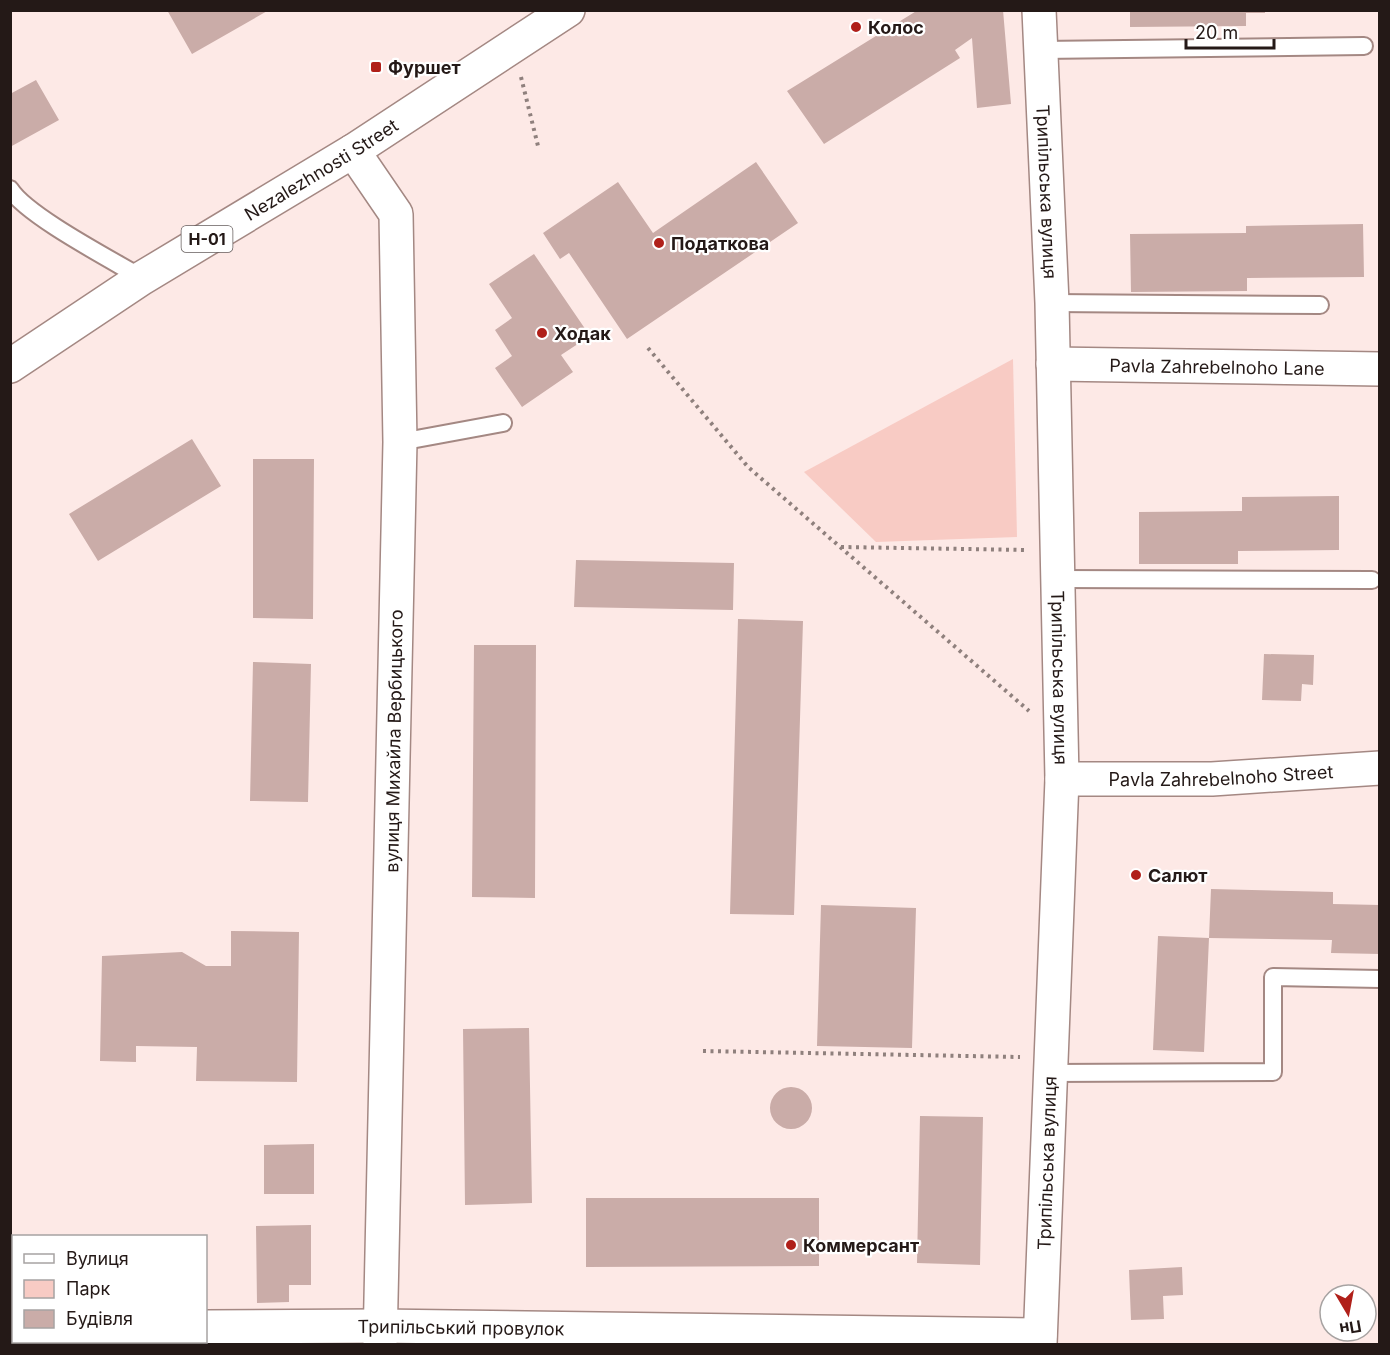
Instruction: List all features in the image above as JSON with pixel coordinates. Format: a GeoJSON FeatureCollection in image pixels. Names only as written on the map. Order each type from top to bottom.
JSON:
{"type":"FeatureCollection","features":[{"type":"Feature","properties":{"kind":"street","name":"Nezalezhnosti Street"},"geometry":{"type":"LineString","coordinates":[[10,366],[142,278],[353,151],[568,10]]}},
{"type":"Feature","properties":{"kind":"street","name":"Трипільська вулиця"},"geometry":{"type":"LineString","coordinates":[[1039,10],[1052,303],[1062,779],[1039,1065],[1040,1340]]}},
{"type":"Feature","properties":{"kind":"street","name":"вулиця Михайла Вербицького"},"geometry":{"type":"LineString","coordinates":[[353,151],[396,214],[400,442],[380,1335]]}},
{"type":"Feature","properties":{"kind":"street","name":"Pavla Zahrebelnoho Lane"},"geometry":{"type":"LineString","coordinates":[[1053,363],[1380,369]]}},
{"type":"Feature","properties":{"kind":"street","name":"Pavla Zahrebelnoho Street"},"geometry":{"type":"LineString","coordinates":[[1062,779],[1212,779],[1380,768]]}},
{"type":"Feature","properties":{"kind":"street","name":"Трипільський провулок"},"geometry":{"type":"LineString","coordinates":[[207,1327],[380,1335],[1040,1340]]}},
{"type":"Feature","properties":{"kind":"lane"},"geometry":{"type":"LineString","coordinates":[[1041,50],[1364,46]]}},
{"type":"Feature","properties":{"kind":"lane"},"geometry":{"type":"LineString","coordinates":[[10,189],[16,198],[54,225],[142,278]]}},
{"type":"Feature","properties":{"kind":"lane"},"geometry":{"type":"LineString","coordinates":[[1052,303],[1320,305]]}},
{"type":"Feature","properties":{"kind":"lane"},"geometry":{"type":"LineString","coordinates":[[400,442],[503,423]]}},
{"type":"Feature","properties":{"kind":"lane"},"geometry":{"type":"LineString","coordinates":[[1058,565],[1372,580]]}},
{"type":"Feature","properties":{"kind":"lane"},"geometry":{"type":"LineString","coordinates":[[1039,1065],[1273,1072],[1274,977],[1380,979]]}},
{"type":"Feature","properties":{"kind":"path"},"geometry":{"type":"LineString","coordinates":[[648,348],[748,468],[1061,739]]}},
{"type":"Feature","properties":{"kind":"path"},"geometry":{"type":"LineString","coordinates":[[840,547],[1058,565]]}},
{"type":"Feature","properties":{"kind":"path"},"geometry":{"type":"LineString","coordinates":[[703,1051],[1039,1065]]}},
{"type":"Feature","properties":{"kind":"green space"},"geometry":{"type":"Polygon","coordinates":[[[1013,359],[1017,537],[876,542],[804,472],[1013,359]]]}},
{"type":"Feature","properties":{"kind":"building"},"geometry":{"type":"Polygon","coordinates":[[[167,10],[269,10],[192,54],[167,10]]]}},
{"type":"Feature","properties":{"kind":"building"},"geometry":{"type":"Polygon","coordinates":[[[918,10],[1003,10],[1011,104],[977,108],[972,38],[955,50],[960,58],[824,144],[787,91],[918,10]]]}},
{"type":"Feature","properties":{"kind":"building"},"geometry":{"type":"Polygon","coordinates":[[[1130,10],[1265,10],[1265,13],[1246,13],[1246,26],[1130,27],[1130,10]]]}},
{"type":"Feature","properties":{"kind":"building"},"geometry":{"type":"Polygon","coordinates":[[[36,80],[59,120],[10,147],[10,94],[36,80]]]}},
{"type":"Feature","properties":{"kind":"building","name":"Податкова"},"geometry":{"type":"Polygon","coordinates":[[[756,162],[798,223],[627,339],[569,253],[560,259],[543,233],[618,182],[653,233],[756,162]]]}},
{"type":"Feature","properties":{"kind":"building"},"geometry":{"type":"Polygon","coordinates":[[[1363,224],[1364,277],[1247,278],[1247,291],[1131,292],[1130,234],[1246,233],[1246,226],[1363,224]]]}},
{"type":"Feature","properties":{"kind":"building","name":"Ходак"},"geometry":{"type":"Polygon","coordinates":[[[534,254],[590,336],[561,355],[573,372],[522,407],[495,368],[512,356],[495,330],[512,318],[489,284],[534,254]]]}},
{"type":"Feature","properties":{"kind":"building"},"geometry":{"type":"Polygon","coordinates":[[[192,439],[221,486],[98,561],[69,514],[192,439]]]}},
{"type":"Feature","properties":{"kind":"building"},"geometry":{"type":"Polygon","coordinates":[[[253,459],[314,459],[313,619],[253,618],[253,459]]]}},
{"type":"Feature","properties":{"kind":"building"},"geometry":{"type":"Polygon","coordinates":[[[1339,496],[1339,550],[1238,551],[1238,564],[1139,564],[1139,512],[1242,511],[1242,497],[1339,496]]]}},
{"type":"Feature","properties":{"kind":"building"},"geometry":{"type":"Polygon","coordinates":[[[576,560],[734,563],[733,610],[574,607],[576,560]]]}},
{"type":"Feature","properties":{"kind":"building"},"geometry":{"type":"Polygon","coordinates":[[[738,619],[803,621],[794,915],[730,914],[738,619]]]}},
{"type":"Feature","properties":{"kind":"building"},"geometry":{"type":"Polygon","coordinates":[[[474,645],[536,645],[535,898],[472,897],[474,645]]]}},
{"type":"Feature","properties":{"kind":"building"},"geometry":{"type":"Polygon","coordinates":[[[1264,654],[1314,655],[1313,685],[1302,684],[1301,701],[1262,700],[1264,654]]]}},
{"type":"Feature","properties":{"kind":"building"},"geometry":{"type":"Polygon","coordinates":[[[253,662],[311,664],[308,802],[250,801],[253,662]]]}},
{"type":"Feature","properties":{"kind":"building"},"geometry":{"type":"Polygon","coordinates":[[[1211,889],[1333,892],[1333,904],[1380,905],[1380,954],[1331,953],[1332,940],[1209,938],[1211,889]]]}},
{"type":"Feature","properties":{"kind":"building"},"geometry":{"type":"Polygon","coordinates":[[[821,905],[916,908],[912,1048],[817,1046],[821,905]]]}},
{"type":"Feature","properties":{"kind":"building"},"geometry":{"type":"Polygon","coordinates":[[[231,931],[299,932],[297,1082],[196,1081],[197,1047],[136,1046],[136,1062],[100,1061],[102,956],[182,952],[206,966],[231,966],[231,931]]]}},
{"type":"Feature","properties":{"kind":"building"},"geometry":{"type":"Polygon","coordinates":[[[1158,936],[1209,938],[1204,1052],[1153,1050],[1158,936]]]}},
{"type":"Feature","properties":{"kind":"building"},"geometry":{"type":"Polygon","coordinates":[[[529,1028],[532,1203],[465,1205],[463,1029],[529,1028]]]}},
{"type":"Feature","properties":{"kind":"building"},"geometry":{"type":"Polygon","coordinates":[[[791,1087],[799,1088],[806,1093],[811,1100],[811,1116],[806,1123],[799,1128],[791,1129],[783,1128],[776,1123],[771,1116],[770,1108],[771,1100],[776,1093],[783,1088],[791,1087]]]}},
{"type":"Feature","properties":{"kind":"building"},"geometry":{"type":"Polygon","coordinates":[[[920,1116],[983,1117],[980,1265],[917,1263],[920,1116]]]}},
{"type":"Feature","properties":{"kind":"building"},"geometry":{"type":"Polygon","coordinates":[[[314,1144],[314,1194],[264,1194],[264,1145],[314,1144]]]}},
{"type":"Feature","properties":{"kind":"building"},"geometry":{"type":"Polygon","coordinates":[[[586,1198],[819,1198],[819,1266],[586,1267],[586,1198]]]}},
{"type":"Feature","properties":{"kind":"building"},"geometry":{"type":"Polygon","coordinates":[[[311,1225],[311,1285],[289,1285],[289,1302],[257,1303],[256,1226],[311,1225]]]}},
{"type":"Feature","properties":{"kind":"building"},"geometry":{"type":"Polygon","coordinates":[[[1182,1267],[1183,1295],[1163,1296],[1164,1319],[1131,1320],[1129,1270],[1182,1267]]]}},
{"type":"Feature","properties":{"kind":"place","name":"Колос"},"geometry":{"type":"Point","coordinates":[856,27]}},
{"type":"Feature","properties":{"kind":"place","name":"Фуршет"},"geometry":{"type":"Point","coordinates":[376,67]}},
{"type":"Feature","properties":{"kind":"place","name":"Податкова"},"geometry":{"type":"Point","coordinates":[659,243]}},
{"type":"Feature","properties":{"kind":"place","name":"Ходак"},"geometry":{"type":"Point","coordinates":[542,333]}},
{"type":"Feature","properties":{"kind":"place","name":"Салют"},"geometry":{"type":"Point","coordinates":[1136,875]}},
{"type":"Feature","properties":{"kind":"place","name":"Коммерсант"},"geometry":{"type":"Point","coordinates":[791,1245]}}]}
